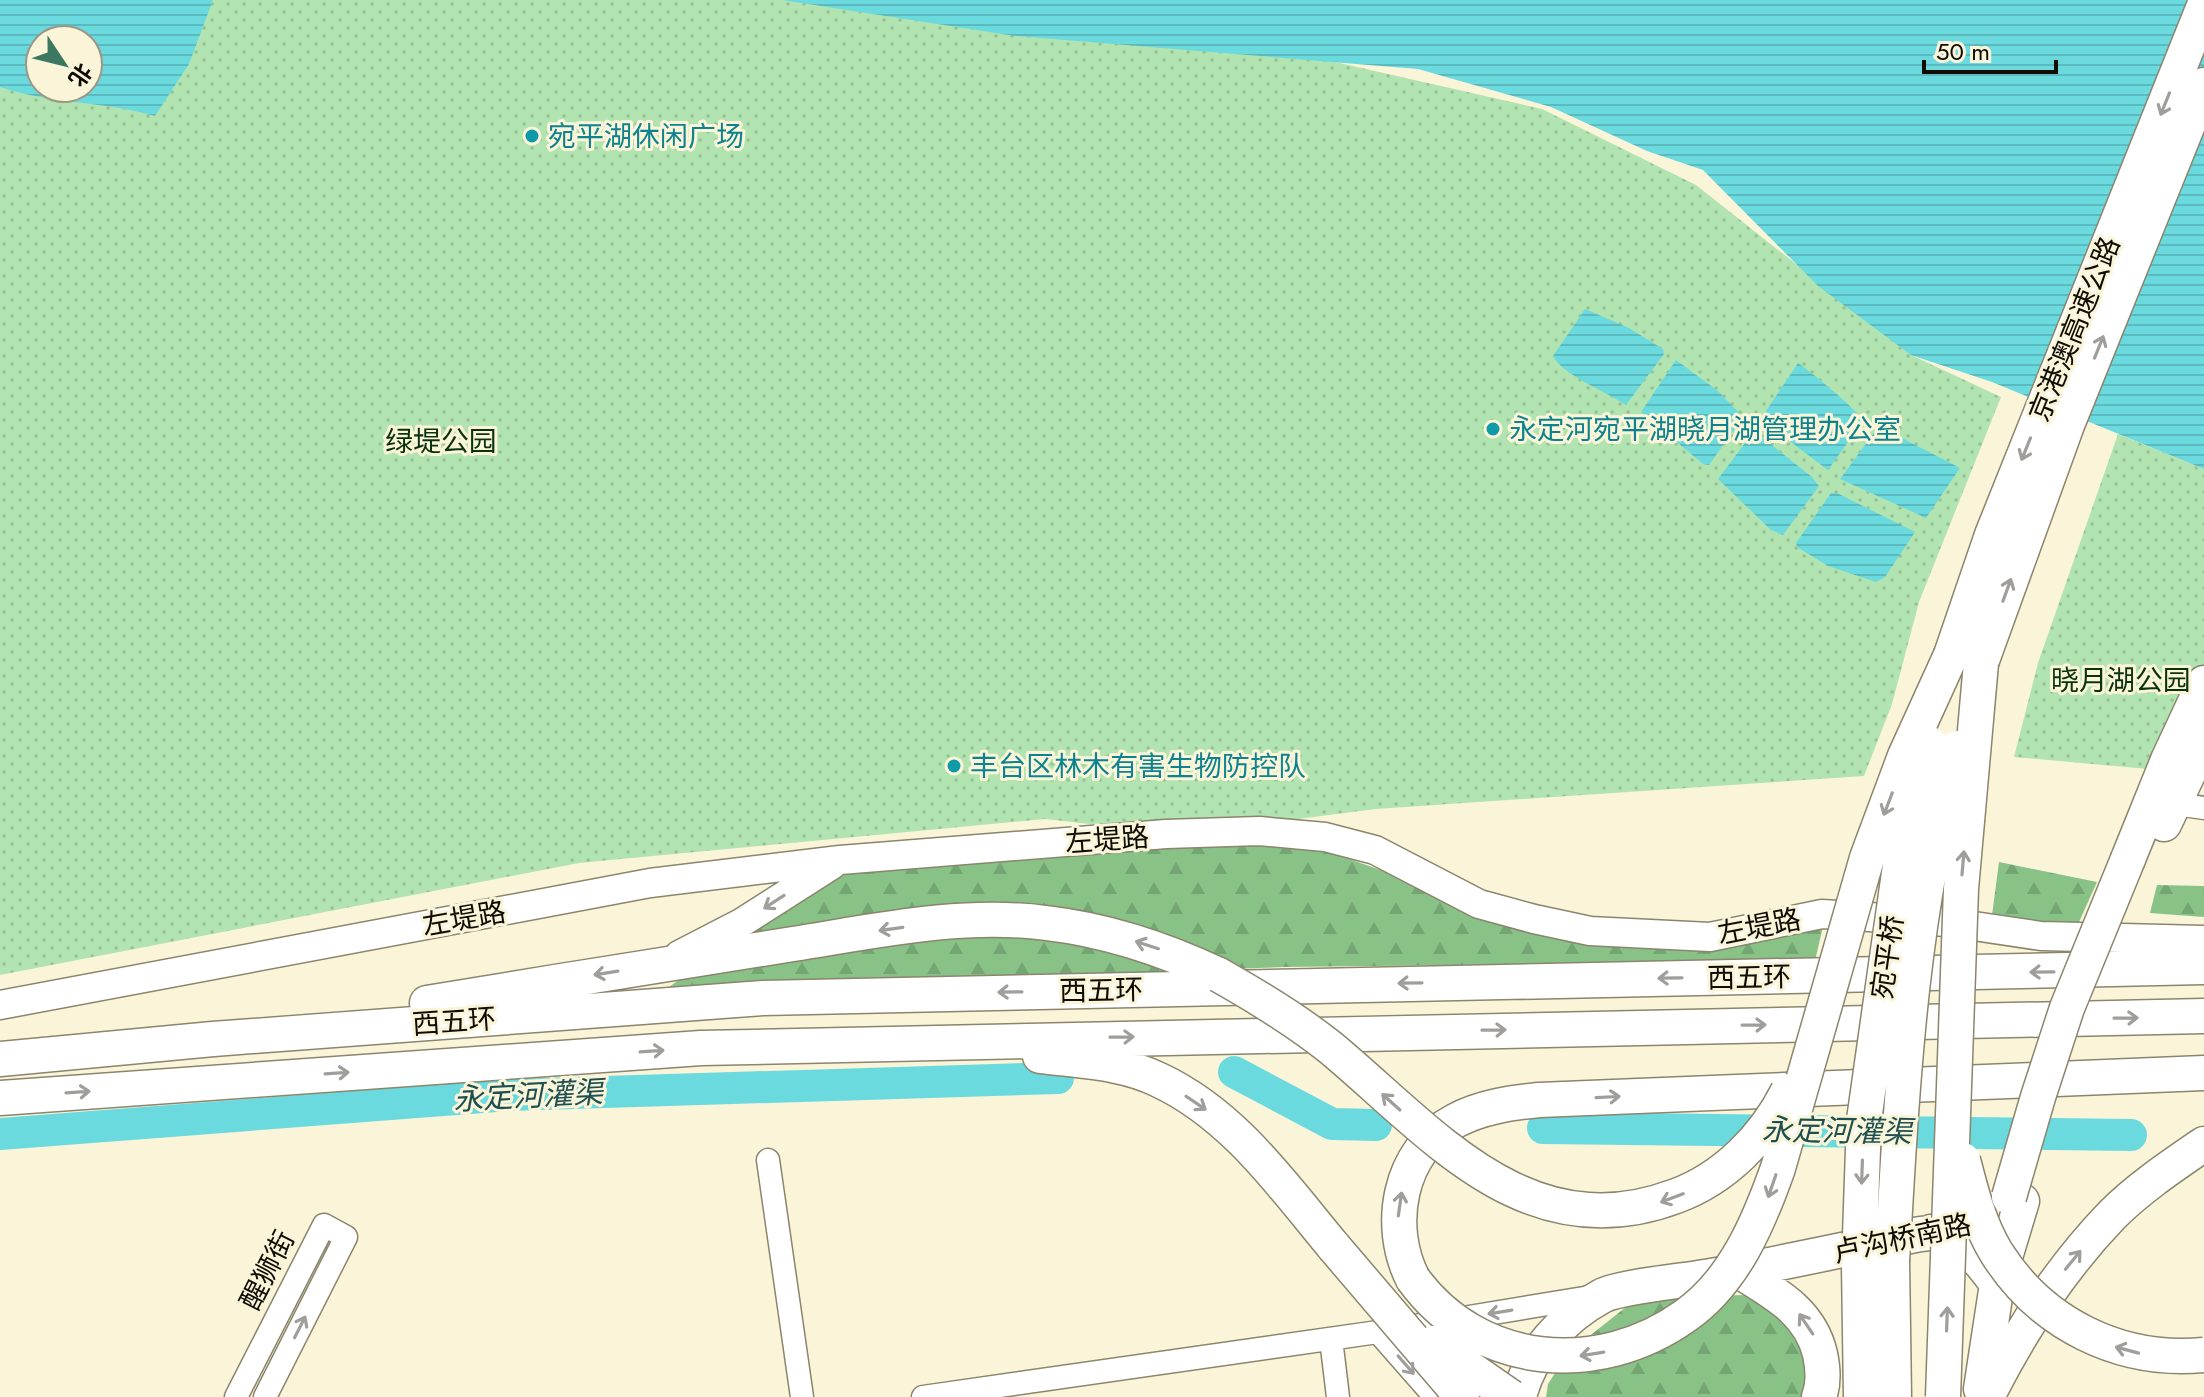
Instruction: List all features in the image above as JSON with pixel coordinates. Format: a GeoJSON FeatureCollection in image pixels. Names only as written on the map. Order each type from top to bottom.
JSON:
{"type":"FeatureCollection","features":[{"type":"Feature","properties":{"kind":"highway","name":"京港澳高速公路"},"geometry":{"type":"LineString","coordinates":[[1966,659],[1992,535],[2204,6]]}},
{"type":"Feature","properties":{"kind":"highway","name":"京港澳高速公路"},"geometry":{"type":"LineString","coordinates":[[1966,659],[2067,425],[2204,85]]}},
{"type":"Feature","properties":{"kind":"highway"},"geometry":{"type":"LineString","coordinates":[[1966,659],[1905,756],[1867,858],[1814,1041],[1778,1168],[1748,1242],[1720,1282],[1687,1316],[1652,1335],[1593,1355],[1565,1357],[1530,1352],[1477,1336],[1446,1316],[1413,1279],[1403,1259],[1399,1240],[1398,1211],[1403,1187],[1414,1162],[1429,1141],[1452,1122],[1483,1109],[1539,1100],[2204,1073]]}},
{"type":"Feature","properties":{"kind":"highway"},"geometry":{"type":"LineString","coordinates":[[1943,1397],[1954,1129],[1966,659]]}},
{"type":"Feature","properties":{"kind":"highway","name":"宛平桥"},"geometry":{"type":"LineString","coordinates":[[1875,1263],[1864,1120],[1900,866],[1966,659]]}},
{"type":"Feature","properties":{"kind":"highway","name":"卢沟桥南路"},"geometry":{"type":"LineString","coordinates":[[1980,1397],[1997,1284],[2038,1097],[2067,1008],[2135,862],[2176,804],[2204,683]]}},
{"type":"Feature","properties":{"kind":"highway"},"geometry":{"type":"LineString","coordinates":[[213,1039],[653,965],[893,929],[997,919],[1045,922],[1093,930],[1141,943],[1219,975],[1304,1028],[1467,1165],[1496,1183],[1530,1197],[1561,1207],[1592,1211],[1620,1211],[1653,1205],[1693,1190],[1727,1168],[1759,1135],[1785,1098],[1814,1041]]}},
{"type":"Feature","properties":{"kind":"highway","name":"西五环"},"geometry":{"type":"LineString","coordinates":[[0,1059],[213,1039],[763,998],[2204,967]]}},
{"type":"Feature","properties":{"kind":"highway","name":"西五环"},"geometry":{"type":"LineString","coordinates":[[0,1098],[701,1048],[2204,1016]]}},
{"type":"Feature","properties":{"kind":"highway"},"geometry":{"type":"LineString","coordinates":[[933,1041],[1119,1067],[1159,1079],[1200,1105],[1245,1141],[1334,1247],[1383,1321],[1462,1397]]}},
{"type":"Feature","properties":{"kind":"highway"},"geometry":{"type":"LineString","coordinates":[[1954,1129],[1981,1218],[1995,1250],[2033,1299],[2083,1334],[2110,1345],[2159,1357],[2204,1355]]}},
{"type":"Feature","properties":{"kind":"highway"},"geometry":{"type":"LineString","coordinates":[[1987,1397],[2012,1347],[2073,1260],[2113,1214],[2157,1177],[2204,1144]]}},
{"type":"Feature","properties":{"kind":"highway","name":"卢沟桥南路"},"geometry":{"type":"LineString","coordinates":[[1519,1397],[1522,1382],[1541,1349],[1563,1323],[1605,1295],[1930,1232],[1968,1229],[1990,1218],[2015,1199]]}},
{"type":"Feature","properties":{"kind":"highway"},"geometry":{"type":"LineString","coordinates":[[1930,1232],[1954,1239],[1970,1250],[1997,1284]]}},
{"type":"Feature","properties":{"kind":"highway"},"geometry":{"type":"LineString","coordinates":[[1861,1397],[1875,1263]]}},
{"type":"Feature","properties":{"kind":"highway"},"geometry":{"type":"LineString","coordinates":[[1875,1263],[1894,1397]]}},
{"type":"Feature","properties":{"kind":"highway"},"geometry":{"type":"LineString","coordinates":[[1739,1271],[1778,1295],[1803,1316],[1817,1341],[1823,1365],[1819,1397]]}},
{"type":"Feature","properties":{"kind":"highway"},"geometry":{"type":"LineString","coordinates":[[1383,1321],[1463,1365],[1511,1397]]}},
{"type":"Feature","properties":{"kind":"main road","name":"左堤路"},"geometry":{"type":"LineString","coordinates":[[0,1005],[650,883],[840,860],[1166,834],[1259,831],[1325,837],[1375,850],[1479,904],[1590,931],[1710,937],[1822,914],[1947,922],[2041,936],[2204,940]]}},
{"type":"Feature","properties":{"kind":"main road"},"geometry":{"type":"LineString","coordinates":[[653,965],[701,946],[840,860]]}},
{"type":"Feature","properties":{"kind":"street"},"geometry":{"type":"LineString","coordinates":[[768,1160],[802,1397]]}},
{"type":"Feature","properties":{"kind":"street","name":"醒狮街"},"geometry":{"type":"LineString","coordinates":[[236,1397],[324,1225],[346,1237],[265,1397]]}},
{"type":"Feature","properties":{"kind":"street"},"geometry":{"type":"LineString","coordinates":[[923,1397],[1331,1339],[1383,1321],[1605,1295]]}},
{"type":"Feature","properties":{"kind":"street"},"geometry":{"type":"LineString","coordinates":[[1383,1321],[1435,1397]]}},
{"type":"Feature","properties":{"kind":"street"},"geometry":{"type":"LineString","coordinates":[[1331,1339],[1338,1397]]}},
{"type":"Feature","properties":{"kind":"green space","name":"绿堤公园"},"geometry":{"type":"Polygon","coordinates":[[[194,0],[1061,0],[1542,109],[1696,185],[1911,355],[2001,397],[1919,602],[1892,704],[1864,776],[1376,809],[1179,834],[1045,819],[579,863],[0,975],[0,18],[24,31],[24,104],[104,104],[104,75],[194,0]]]}},
{"type":"Feature","properties":{"kind":"green space","name":"晓月湖公园"},"geometry":{"type":"Polygon","coordinates":[[[2118,434],[2204,469],[2204,774],[2014,757],[2038,663],[2118,434]]]}},
{"type":"Feature","properties":{"kind":"green space"},"geometry":{"type":"Polygon","coordinates":[[[1271,840],[1326,851],[1573,937],[1824,922],[1815,961],[1283,967],[665,990],[744,932],[850,869],[1271,840]]]}},
{"type":"Feature","properties":{"kind":"green space"},"geometry":{"type":"Polygon","coordinates":[[[1999,862],[2097,882],[2075,931],[1991,923],[1999,862]]]}},
{"type":"Feature","properties":{"kind":"green space"},"geometry":{"type":"Polygon","coordinates":[[[2157,885],[2204,886],[2204,917],[2150,913],[2157,885]]]}},
{"type":"Feature","properties":{"kind":"green space"},"geometry":{"type":"Polygon","coordinates":[[[1750,1295],[1779,1304],[1835,1397],[1546,1397],[1548,1384],[1557,1370],[1587,1338],[1626,1307],[1681,1296],[1750,1295]]]}},
{"type":"Feature","properties":{"kind":"water"},"geometry":{"type":"Polygon","coordinates":[[[0,0],[213,0],[189,64],[155,116],[88,104],[104,104],[104,24],[24,24],[24,94],[0,87],[0,0]]]}},
{"type":"Feature","properties":{"kind":"water"},"geometry":{"type":"Polygon","coordinates":[[[782,0],[2204,0],[2204,469],[1992,382],[1911,355],[1818,286],[1703,170],[1647,151],[1551,107],[1418,69],[1015,36],[782,0]]]}},
{"type":"Feature","properties":{"kind":"water"},"geometry":{"type":"Polygon","coordinates":[[[1585,309],[1629,328],[1663,349],[1664,354],[1626,405],[1575,376],[1553,356],[1585,309]]]}},
{"type":"Feature","properties":{"kind":"water"},"geometry":{"type":"Polygon","coordinates":[[[1676,360],[1718,391],[1743,417],[1709,465],[1703,464],[1641,412],[1676,360]]]}},
{"type":"Feature","properties":{"kind":"water"},"geometry":{"type":"Polygon","coordinates":[[[1798,363],[1823,382],[1863,421],[1828,470],[1788,440],[1764,414],[1798,363]]]}},
{"type":"Feature","properties":{"kind":"water"},"geometry":{"type":"Polygon","coordinates":[[[1879,426],[1960,468],[1926,518],[1840,479],[1879,426]]]}},
{"type":"Feature","properties":{"kind":"water"},"geometry":{"type":"Polygon","coordinates":[[[1754,431],[1819,486],[1783,535],[1771,530],[1718,479],[1754,431]]]}},
{"type":"Feature","properties":{"kind":"water"},"geometry":{"type":"Polygon","coordinates":[[[1831,493],[1837,493],[1915,532],[1885,577],[1876,582],[1828,566],[1797,547],[1796,543],[1831,493]]]}},
{"type":"Feature","properties":{"kind":"waterway","name":"永定河灌渠"},"geometry":{"type":"LineString","coordinates":[[1234,1072],[1332,1124],[1376,1125]]}},
{"type":"Feature","properties":{"kind":"waterway","name":"永定河灌渠"},"geometry":{"type":"LineString","coordinates":[[0,1134],[509,1095],[1058,1078]]}},
{"type":"Feature","properties":{"kind":"waterway","name":"永定河灌渠"},"geometry":{"type":"LineString","coordinates":[[1543,1128],[2131,1135]]}},
{"type":"Feature","properties":{"kind":"place","name":"宛平湖休闲广场"},"geometry":{"type":"Point","coordinates":[532,136]}},
{"type":"Feature","properties":{"kind":"place","name":"永定河宛平湖晓月湖管理办公室"},"geometry":{"type":"Point","coordinates":[1493,429]}},
{"type":"Feature","properties":{"kind":"place","name":"丰台区林木有害生物防控队"},"geometry":{"type":"Point","coordinates":[954,766]}}]}
